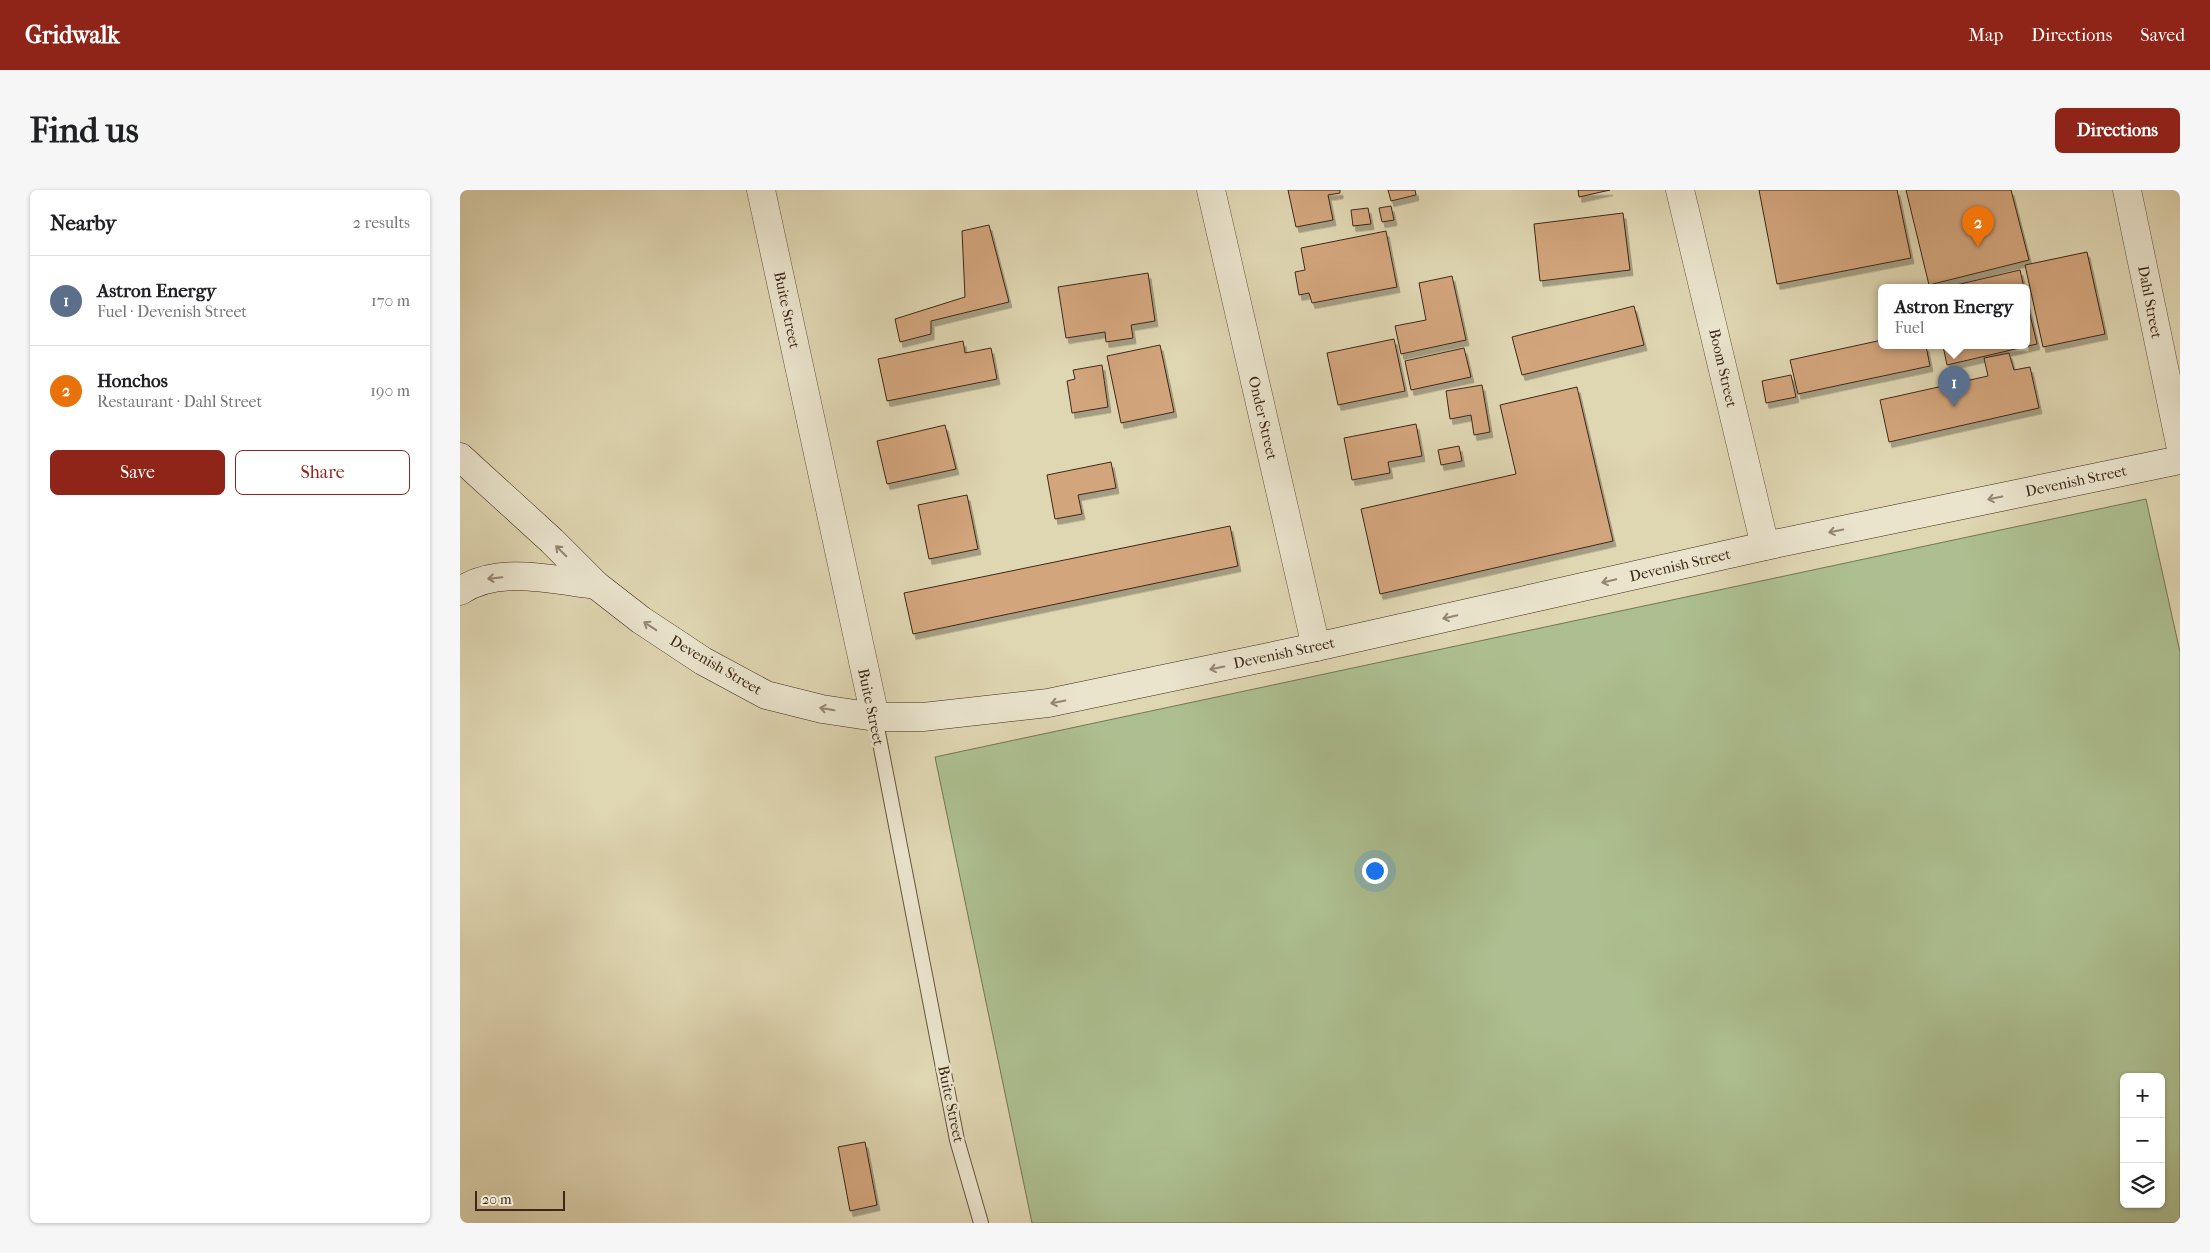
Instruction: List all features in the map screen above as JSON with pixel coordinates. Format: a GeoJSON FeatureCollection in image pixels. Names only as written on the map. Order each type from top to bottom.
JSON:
{"type":"FeatureCollection","features":[{"type":"Feature","properties":{"kind":"main road","name":"Buite Street"},"geometry":{"type":"LineString","coordinates":[[761,190],[875,717]]}},
{"type":"Feature","properties":{"kind":"main road","name":"Onder Street"},"geometry":{"type":"LineString","coordinates":[[1210,190],[1316,647]]}},
{"type":"Feature","properties":{"kind":"main road","name":"Boom Street"},"geometry":{"type":"LineString","coordinates":[[1680,190],[1765,546]]}},
{"type":"Feature","properties":{"kind":"main road","name":"Dahl Street"},"geometry":{"type":"LineString","coordinates":[[2127,190],[2180,444]]}},
{"type":"Feature","properties":{"kind":"main road","name":"Devenish Street"},"geometry":{"type":"LineString","coordinates":[[460,457],[552,541],[596,585],[641,620],[702,661],[766,694],[822,709],[875,717],[923,717],[1048,704],[1316,647],[1765,546],[2180,460]]}},
{"type":"Feature","properties":{"kind":"main road"},"geometry":{"type":"LineString","coordinates":[[460,591],[485,580],[515,576],[596,585]]}},
{"type":"Feature","properties":{"kind":"lane","name":"Buite Street"},"geometry":{"type":"LineString","coordinates":[[875,717],[957,1140],[981,1223]]}},
{"type":"Feature","properties":{"kind":"green space"},"geometry":{"type":"Polygon","coordinates":[[[2146,499],[2180,652],[2180,1223],[1032,1223],[935,757],[2146,499]]]}},
{"type":"Feature","properties":{"kind":"building"},"geometry":{"type":"Polygon","coordinates":[[[1288,190],[1340,190],[1340,193],[1328,195],[1333,220],[1296,227],[1288,190]]]}},
{"type":"Feature","properties":{"kind":"building"},"geometry":{"type":"Polygon","coordinates":[[[1388,190],[1415,190],[1416,195],[1391,201],[1388,190]]]}},
{"type":"Feature","properties":{"kind":"building"},"geometry":{"type":"Polygon","coordinates":[[[1578,190],[1610,190],[1579,197],[1578,190]]]}},
{"type":"Feature","properties":{"kind":"building"},"geometry":{"type":"Polygon","coordinates":[[[1759,190],[1897,190],[1911,258],[1777,284],[1759,190]]]}},
{"type":"Feature","properties":{"kind":"building"},"geometry":{"type":"Polygon","coordinates":[[[1906,190],[2011,190],[2029,260],[1929,284],[1906,190]]]}},
{"type":"Feature","properties":{"kind":"building"},"geometry":{"type":"Polygon","coordinates":[[[1391,206],[1394,220],[1382,222],[1379,208],[1391,206]]]}},
{"type":"Feature","properties":{"kind":"building"},"geometry":{"type":"Polygon","coordinates":[[[1368,208],[1371,224],[1353,226],[1351,210],[1368,208]]]}},
{"type":"Feature","properties":{"kind":"building"},"geometry":{"type":"Polygon","coordinates":[[[1623,213],[1630,270],[1540,281],[1534,224],[1623,213]]]}},
{"type":"Feature","properties":{"kind":"building"},"geometry":{"type":"Polygon","coordinates":[[[989,225],[1009,302],[931,321],[931,334],[900,342],[895,319],[965,297],[962,231],[989,225]]]}},
{"type":"Feature","properties":{"kind":"building"},"geometry":{"type":"Polygon","coordinates":[[[1386,231],[1397,287],[1312,303],[1309,293],[1299,295],[1295,272],[1305,270],[1301,248],[1386,231]]]}},
{"type":"Feature","properties":{"kind":"building"},"geometry":{"type":"Polygon","coordinates":[[[2087,252],[2105,334],[2043,347],[2025,265],[2087,252]]]}},
{"type":"Feature","properties":{"kind":"building"},"geometry":{"type":"Polygon","coordinates":[[[2020,270],[2023,284],[1960,284],[2020,270]]]}},
{"type":"Feature","properties":{"kind":"building"},"geometry":{"type":"Polygon","coordinates":[[[1148,273],[1155,321],[1131,325],[1133,338],[1106,342],[1105,332],[1066,338],[1058,287],[1148,273]]]}},
{"type":"Feature","properties":{"kind":"building"},"geometry":{"type":"Polygon","coordinates":[[[1452,276],[1466,340],[1401,354],[1395,326],[1426,320],[1419,283],[1452,276]]]}},
{"type":"Feature","properties":{"kind":"building"},"geometry":{"type":"Polygon","coordinates":[[[1634,306],[1644,345],[1522,375],[1512,337],[1634,306]]]}},
{"type":"Feature","properties":{"kind":"building"},"geometry":{"type":"Polygon","coordinates":[[[2030,315],[2037,344],[2030,346],[2030,315]]]}},
{"type":"Feature","properties":{"kind":"building"},"geometry":{"type":"Polygon","coordinates":[[[1394,339],[1405,391],[1338,405],[1327,353],[1394,339]]]}},
{"type":"Feature","properties":{"kind":"building"},"geometry":{"type":"Polygon","coordinates":[[[963,341],[965,353],[991,348],[997,379],[887,401],[878,359],[963,341]]]}},
{"type":"Feature","properties":{"kind":"building"},"geometry":{"type":"Polygon","coordinates":[[[1878,341],[1878,349],[1927,349],[1930,366],[1798,394],[1790,360],[1878,341]]]}},
{"type":"Feature","properties":{"kind":"building"},"geometry":{"type":"Polygon","coordinates":[[[1160,345],[1174,412],[1121,423],[1107,356],[1160,345]]]}},
{"type":"Feature","properties":{"kind":"building"},"geometry":{"type":"Polygon","coordinates":[[[1464,348],[1471,377],[1411,390],[1405,361],[1464,348]]]}},
{"type":"Feature","properties":{"kind":"building"},"geometry":{"type":"Polygon","coordinates":[[[1944,349],[2016,349],[1947,365],[1944,349]]]}},
{"type":"Feature","properties":{"kind":"building"},"geometry":{"type":"Polygon","coordinates":[[[2009,353],[2014,370],[2030,367],[2039,408],[1889,442],[1880,400],[1988,376],[1984,358],[2009,353]]]}},
{"type":"Feature","properties":{"kind":"building"},"geometry":{"type":"Polygon","coordinates":[[[1102,365],[1108,407],[1072,413],[1067,381],[1075,379],[1073,370],[1102,365]]]}},
{"type":"Feature","properties":{"kind":"building"},"geometry":{"type":"Polygon","coordinates":[[[1791,375],[1796,397],[1766,403],[1762,381],[1791,375]]]}},
{"type":"Feature","properties":{"kind":"building"},"geometry":{"type":"Polygon","coordinates":[[[1482,385],[1490,432],[1474,435],[1471,415],[1450,419],[1446,391],[1482,385]]]}},
{"type":"Feature","properties":{"kind":"building"},"geometry":{"type":"Polygon","coordinates":[[[1577,387],[1613,541],[1380,594],[1361,509],[1516,474],[1500,405],[1577,387]]]}},
{"type":"Feature","properties":{"kind":"building"},"geometry":{"type":"Polygon","coordinates":[[[1416,424],[1422,456],[1388,462],[1390,473],[1352,480],[1344,438],[1416,424]]]}},
{"type":"Feature","properties":{"kind":"building"},"geometry":{"type":"Polygon","coordinates":[[[945,425],[956,469],[887,484],[877,441],[945,425]]]}},
{"type":"Feature","properties":{"kind":"building"},"geometry":{"type":"Polygon","coordinates":[[[1459,446],[1462,461],[1441,465],[1438,450],[1459,446]]]}},
{"type":"Feature","properties":{"kind":"building"},"geometry":{"type":"Polygon","coordinates":[[[1111,462],[1116,488],[1078,495],[1082,514],[1055,519],[1047,475],[1111,462]]]}},
{"type":"Feature","properties":{"kind":"building"},"geometry":{"type":"Polygon","coordinates":[[[967,495],[978,549],[929,559],[918,505],[967,495]]]}},
{"type":"Feature","properties":{"kind":"building"},"geometry":{"type":"Polygon","coordinates":[[[1230,526],[1238,566],[913,634],[904,593],[1230,526]]]}},
{"type":"Feature","properties":{"kind":"building"},"geometry":{"type":"Polygon","coordinates":[[[865,1142],[877,1205],[850,1211],[838,1147],[865,1142]]]}},
{"type":"Feature","properties":{"kind":"place","name":"Honchos"},"geometry":{"type":"Point","coordinates":[1978,247]}},
{"type":"Feature","properties":{"kind":"place","name":"Astron Energy"},"geometry":{"type":"Point","coordinates":[1954,407]}}]}
